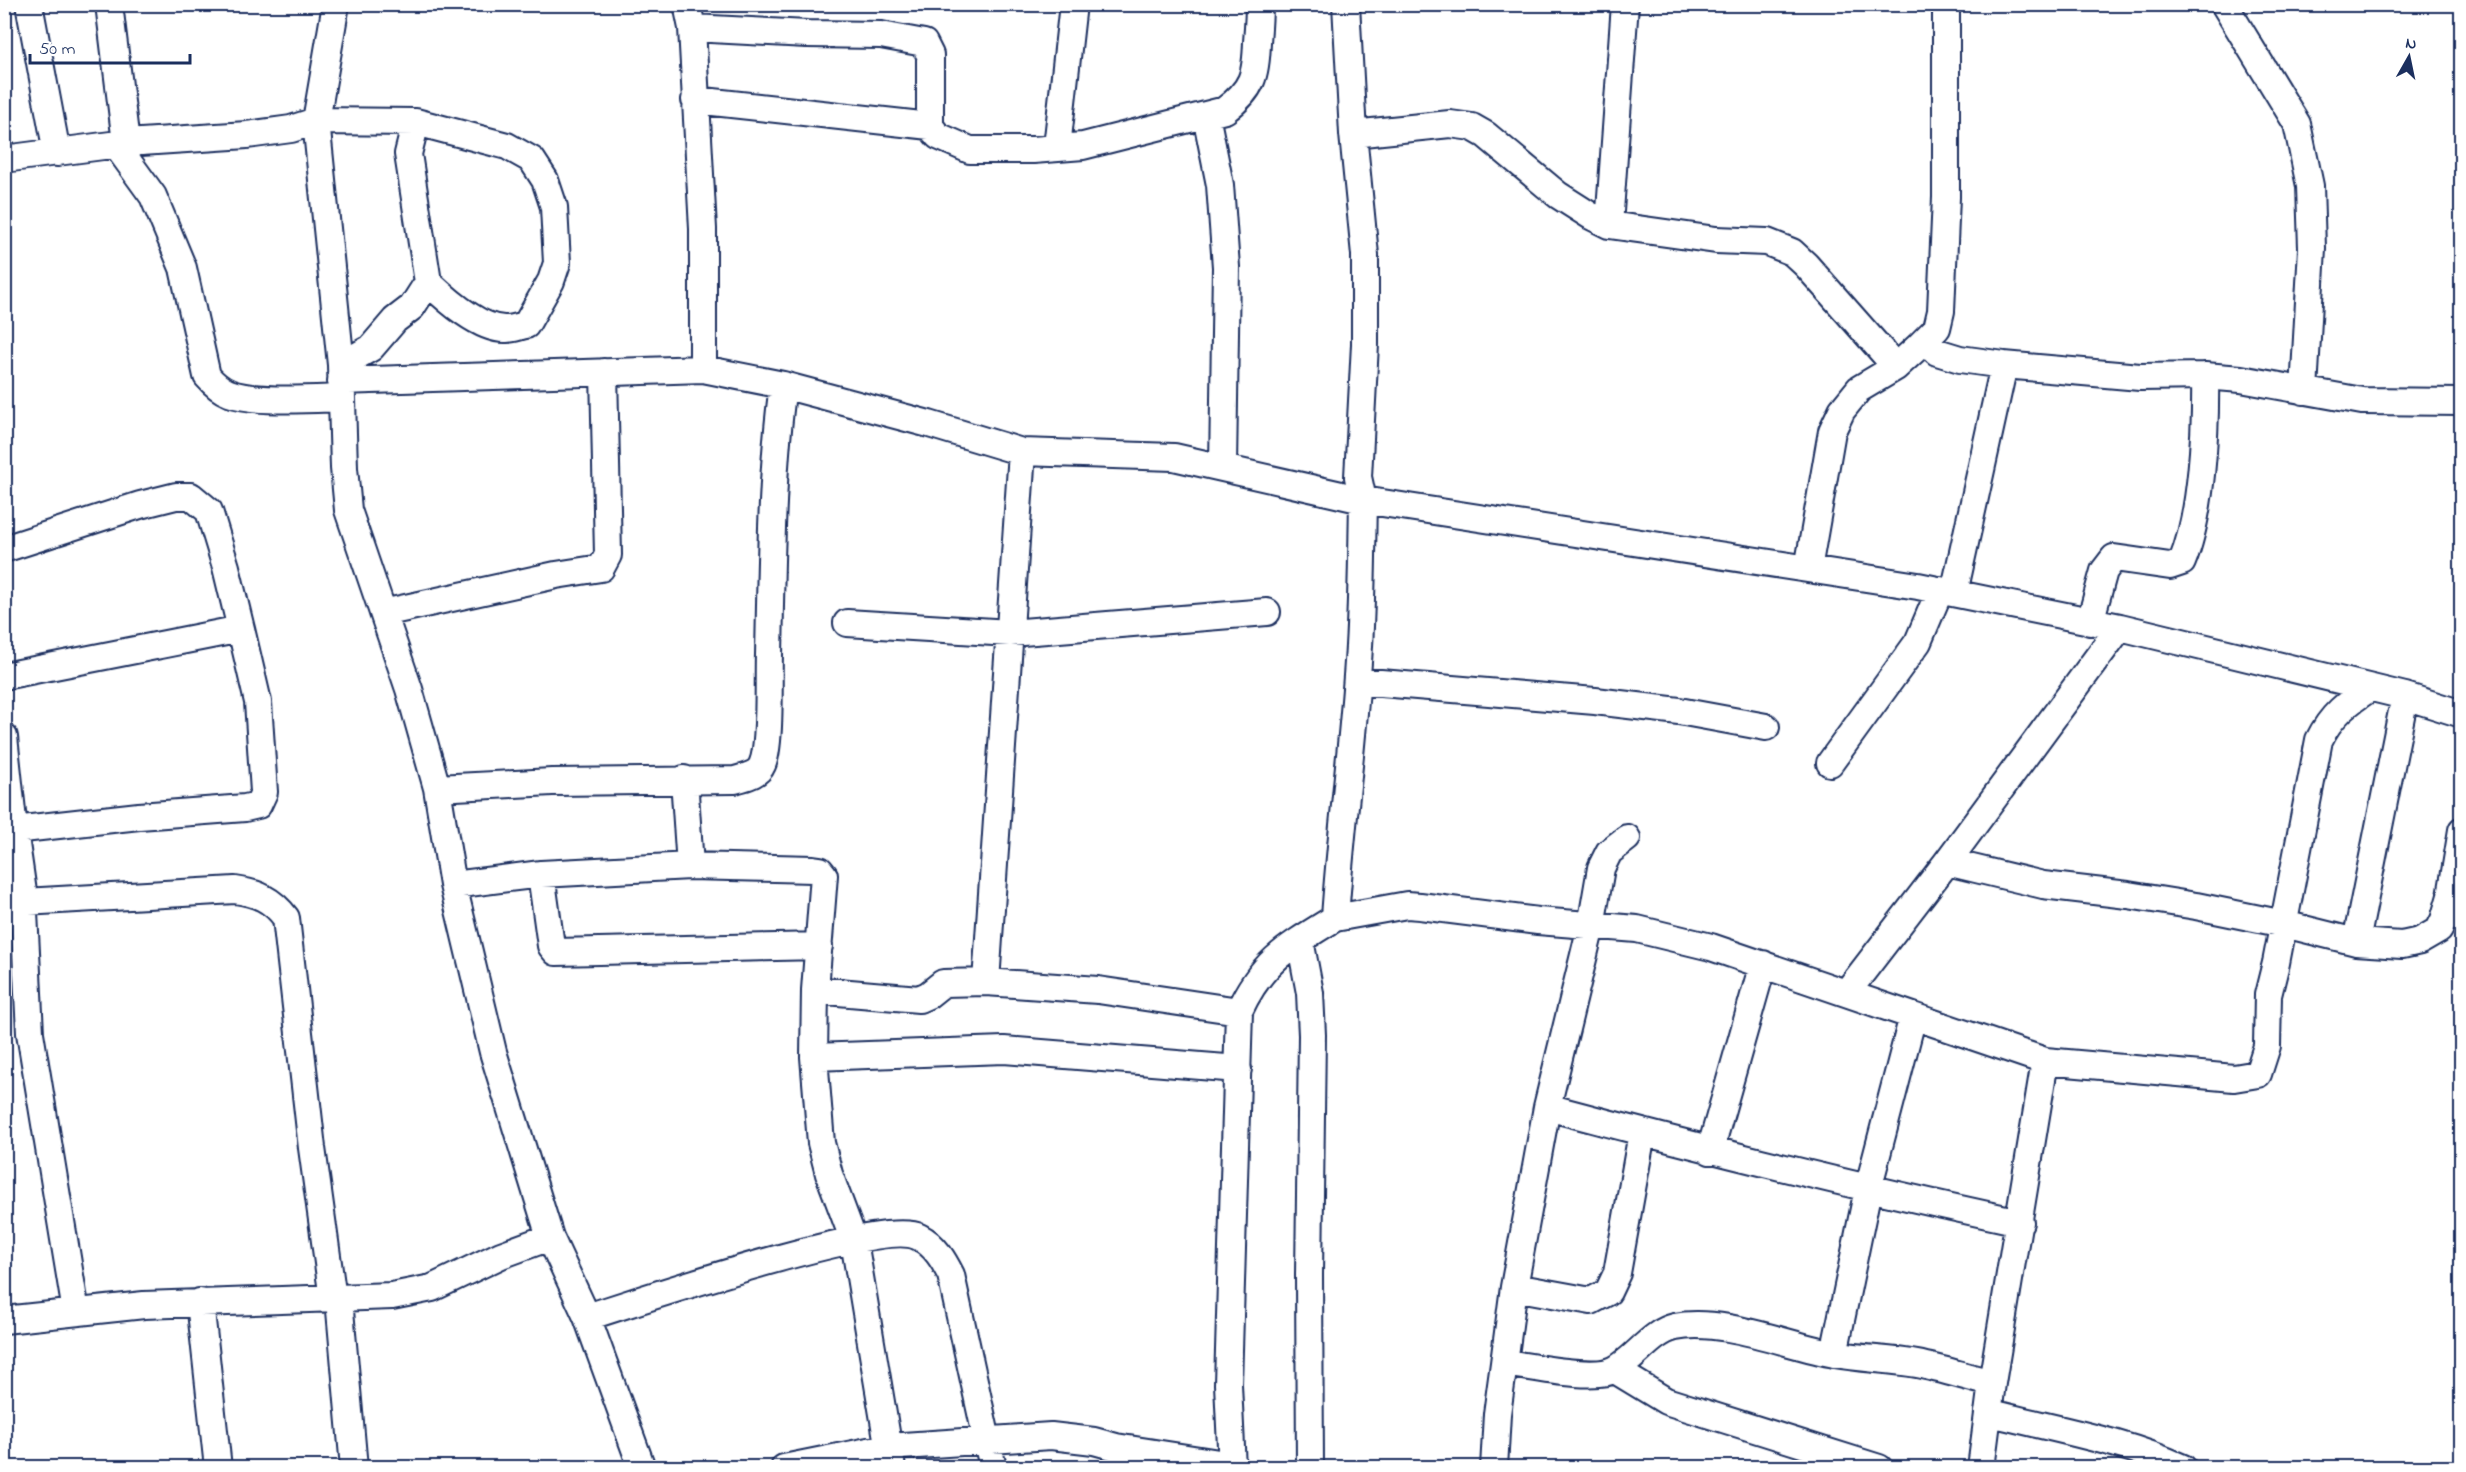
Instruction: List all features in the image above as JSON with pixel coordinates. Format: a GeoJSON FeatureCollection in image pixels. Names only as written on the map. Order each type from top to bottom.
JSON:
{"type":"FeatureCollection","features":[{"type":"Feature","properties":{"kind":"street"},"geometry":{"type":"LineString","coordinates":[[28,4],[57,153]]}},
{"type":"Feature","properties":{"kind":"street"},"geometry":{"type":"LineString","coordinates":[[109,4],[121,144],[153,196],[183,268],[207,376],[215,385],[232,394],[261,397],[341,381],[703,369],[783,385],[1022,452],[1174,456],[1363,500],[1947,592],[2120,627],[2405,696],[2462,714]]}},
{"type":"Feature","properties":{"kind":"street"},"geometry":{"type":"LineString","coordinates":[[336,4],[316,121],[341,381],[348,510],[409,689],[437,788],[453,885],[493,1052],[550,1237],[587,1317],[642,1467]]}},
{"type":"Feature","properties":{"kind":"street"},"geometry":{"type":"LineString","coordinates":[[1057,147],[1073,4]]}},
{"type":"Feature","properties":{"kind":"street"},"geometry":{"type":"LineString","coordinates":[[703,369],[704,229],[689,16],[736,29],[807,34],[881,35],[924,43],[930,55],[930,126],[938,136],[970,150],[1033,150],[1083,146],[1225,110],[1248,89],[1256,73],[1259,4]]}},
{"type":"Feature","properties":{"kind":"street"},"geometry":{"type":"LineString","coordinates":[[1335,918],[1341,833],[1357,681],[1362,591],[1363,500],[1358,477],[1365,344],[1365,255],[1353,134],[1346,4]]}},
{"type":"Feature","properties":{"kind":"street"},"geometry":{"type":"LineString","coordinates":[[1609,225],[1625,4]]}},
{"type":"Feature","properties":{"kind":"street"},"geometry":{"type":"LineString","coordinates":[[1808,569],[1832,431],[1842,410],[1859,388],[1896,367],[1937,328],[1944,292],[1946,4]]}},
{"type":"Feature","properties":{"kind":"street"},"geometry":{"type":"LineString","coordinates":[[2224,4],[2297,124],[2310,186],[2312,248],[2304,391]]}},
{"type":"Feature","properties":{"kind":"street"},"geometry":{"type":"LineString","coordinates":[[695,100],[930,126]]}},
{"type":"Feature","properties":{"kind":"street"},"geometry":{"type":"LineString","coordinates":[[1206,115],[1220,184],[1226,267],[1222,467]]}},
{"type":"Feature","properties":{"kind":"street"},"geometry":{"type":"LineString","coordinates":[[4,159],[121,144],[247,135],[291,129],[316,121],[416,122],[507,146],[532,160],[545,180],[554,207],[557,263],[551,281],[526,325],[507,330],[487,326],[448,300],[428,282],[408,154],[416,122]]}},
{"type":"Feature","properties":{"kind":"street"},"geometry":{"type":"LineString","coordinates":[[1353,134],[1450,124],[1472,128],[1486,135],[1558,195],[1590,216],[1609,225],[1716,240],[1767,242],[1792,252],[1896,367]]}},
{"type":"Feature","properties":{"kind":"street"},"geometry":{"type":"LineString","coordinates":[[341,381],[395,320],[412,307],[428,282]]}},
{"type":"Feature","properties":{"kind":"street"},"geometry":{"type":"LineString","coordinates":[[1925,340],[1938,352],[1960,359],[2004,365],[2140,377],[2205,376],[2276,384],[2362,401],[2462,402]]}},
{"type":"Feature","properties":{"kind":"street"},"geometry":{"type":"LineString","coordinates":[[1830,763],[1918,642],[1947,592],[2004,365]]}},
{"type":"Feature","properties":{"kind":"street"},"geometry":{"type":"LineString","coordinates":[[383,613],[556,575],[591,571],[605,565],[608,555],[604,372]]}},
{"type":"Feature","properties":{"kind":"street"},"geometry":{"type":"LineString","coordinates":[[2090,622],[2104,571],[2114,558],[2170,566],[2182,562],[2198,500],[2206,404],[2205,376]]}},
{"type":"Feature","properties":{"kind":"street"},"geometry":{"type":"LineString","coordinates":[[437,788],[552,782],[735,780],[755,773],[762,766],[768,702],[776,436],[783,385]]}},
{"type":"Feature","properties":{"kind":"street"},"geometry":{"type":"LineString","coordinates":[[986,982],[1022,452]]}},
{"type":"Feature","properties":{"kind":"street"},"geometry":{"type":"LineString","coordinates":[[4,549],[140,505],[176,496],[191,496],[209,511],[226,567],[258,702],[264,792],[258,805],[245,808],[139,816],[14,830]]}},
{"type":"Feature","properties":{"kind":"street"},"geometry":{"type":"LineString","coordinates":[[847,623],[1010,633],[1267,612]]}},
{"type":"Feature","properties":{"kind":"street"},"geometry":{"type":"LineString","coordinates":[[1847,992],[1947,862],[2120,627]]}},
{"type":"Feature","properties":{"kind":"street"},"geometry":{"type":"LineString","coordinates":[[4,676],[241,629]]}},
{"type":"Feature","properties":{"kind":"street"},"geometry":{"type":"LineString","coordinates":[[1357,681],[1594,701],[1679,711],[1766,727]]}},
{"type":"Feature","properties":{"kind":"street"},"geometry":{"type":"LineString","coordinates":[[783,1467],[890,1457],[988,1440],[1051,1436],[1094,1441],[1118,1457],[1232,1466],[1228,1384],[1239,1011],[1256,978],[1281,953],[1335,918],[1407,905],[1637,929],[1711,946],[2045,1061],[2234,1078],[2258,1074],[2267,1046],[2268,995],[2319,740],[2335,714],[2345,704],[2370,688]]}},
{"type":"Feature","properties":{"kind":"street"},"geometry":{"type":"LineString","coordinates":[[2356,942],[2405,696]]}},
{"type":"Feature","properties":{"kind":"street"},"geometry":{"type":"LineString","coordinates":[[4,737],[7,788],[24,902],[30,1033],[76,1312]]}},
{"type":"Feature","properties":{"kind":"street"},"geometry":{"type":"LineString","coordinates":[[684,779],[690,866]]}},
{"type":"Feature","properties":{"kind":"street"},"geometry":{"type":"LineString","coordinates":[[1947,862],[2043,885],[2139,897],[2284,924],[2356,942],[2402,945],[2421,941],[2439,930],[2451,896],[2462,830]]}},
{"type":"Feature","properties":{"kind":"street"},"geometry":{"type":"LineString","coordinates":[[1494,1467],[1497,1414],[1514,1287],[1547,1107],[1591,926],[1601,868],[1609,852],[1627,838]]}},
{"type":"Feature","properties":{"kind":"street"},"geometry":{"type":"LineString","coordinates":[[453,885],[541,874],[690,866],[820,870],[824,874],[815,990],[814,1057],[817,1116],[829,1174],[854,1241],[890,1457]]}},
{"type":"Feature","properties":{"kind":"street"},"geometry":{"type":"LineString","coordinates":[[541,874],[551,946],[556,952],[819,946]]}},
{"type":"Feature","properties":{"kind":"street"},"geometry":{"type":"LineString","coordinates":[[24,902],[235,890],[261,896],[275,904],[286,918],[312,1148],[336,1299],[354,1467]]}},
{"type":"Feature","properties":{"kind":"street"},"geometry":{"type":"LineString","coordinates":[[1300,940],[1310,993],[1312,1035],[1309,1275],[1310,1467]]}},
{"type":"Feature","properties":{"kind":"street"},"geometry":{"type":"LineString","coordinates":[[1710,1151],[1763,964]]}},
{"type":"Feature","properties":{"kind":"street"},"geometry":{"type":"LineString","coordinates":[[815,990],[919,999],[943,983],[986,982],[1098,990],[1239,1011]]}},
{"type":"Feature","properties":{"kind":"street"},"geometry":{"type":"LineString","coordinates":[[1834,1354],[1868,1189],[1913,1016]]}},
{"type":"Feature","properties":{"kind":"street"},"geometry":{"type":"LineString","coordinates":[[814,1057],[1004,1050],[1238,1069]]}},
{"type":"Feature","properties":{"kind":"street"},"geometry":{"type":"LineString","coordinates":[[1981,1467],[1992,1383],[2045,1061]]}},
{"type":"Feature","properties":{"kind":"street"},"geometry":{"type":"LineString","coordinates":[[1547,1107],[1710,1151],[2020,1222]]}},
{"type":"Feature","properties":{"kind":"street"},"geometry":{"type":"LineString","coordinates":[[1514,1287],[1591,1301],[1608,1292],[1617,1273],[1642,1132]]}},
{"type":"Feature","properties":{"kind":"street"},"geometry":{"type":"LineString","coordinates":[[587,1317],[806,1250],[901,1233],[919,1236],[943,1259],[951,1275],[993,1467]]}},
{"type":"Feature","properties":{"kind":"street"},"geometry":{"type":"LineString","coordinates":[[4,1320],[144,1305],[392,1296],[432,1288],[501,1255],[550,1237]]}},
{"type":"Feature","properties":{"kind":"street"},"geometry":{"type":"LineString","coordinates":[[200,1302],[218,1467]]}},
{"type":"Feature","properties":{"kind":"street"},"geometry":{"type":"LineString","coordinates":[[1504,1363],[1594,1375],[1615,1370],[1653,1338],[1673,1327],[1698,1325],[1777,1338],[1834,1354],[1917,1364],[1992,1383]]}},
{"type":"Feature","properties":{"kind":"street"},"geometry":{"type":"LineString","coordinates":[[1615,1370],[1666,1401],[1879,1467]]}},
{"type":"Feature","properties":{"kind":"street"},"geometry":{"type":"LineString","coordinates":[[1988,1412],[2116,1445],[2183,1467]]}}]}
